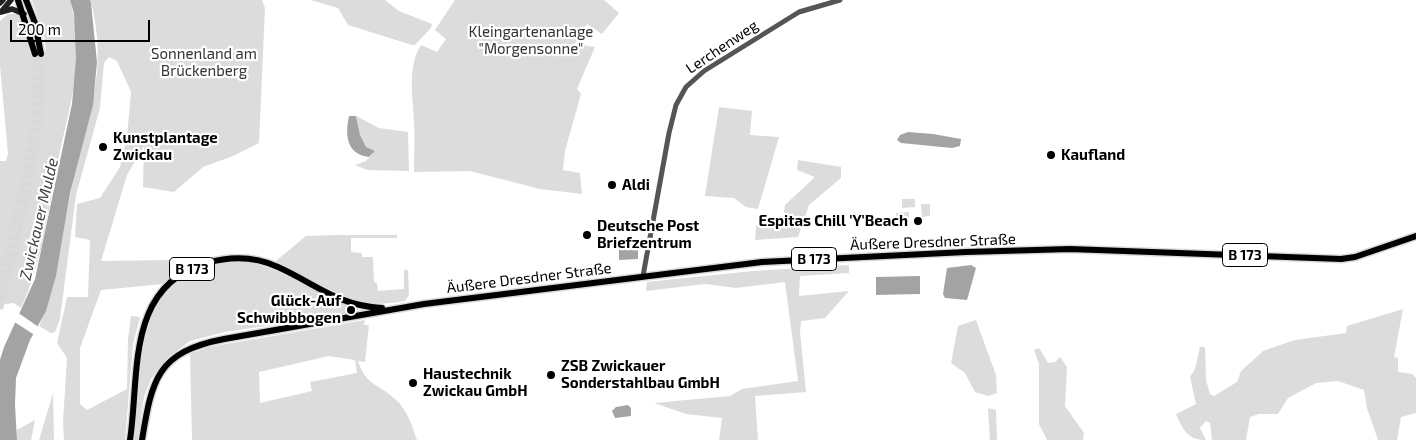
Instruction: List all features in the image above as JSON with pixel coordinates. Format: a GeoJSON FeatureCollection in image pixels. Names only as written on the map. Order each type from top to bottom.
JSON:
{"type":"FeatureCollection","features":[{"type":"Feature","properties":{"kind":"main road"},"geometry":{"type":"LineString","coordinates":[[0,3],[3,0]]}},
{"type":"Feature","properties":{"kind":"main road"},"geometry":{"type":"LineString","coordinates":[[0,13],[11,0]]}},
{"type":"Feature","properties":{"kind":"main road"},"geometry":{"type":"LineString","coordinates":[[18,0],[38,54],[35,22],[26,0]]}},
{"type":"Feature","properties":{"kind":"main road"},"geometry":{"type":"LineString","coordinates":[[0,13],[12,9],[24,14]]}},
{"type":"Feature","properties":{"kind":"main road","name":"Äußere Dresdner Straße"},"geometry":{"type":"LineString","coordinates":[[142,440],[150,397],[157,378],[166,365],[184,351],[207,342],[391,309],[762,262],[981,251],[1149,250],[1341,260],[1416,236]]}},
{"type":"Feature","properties":{"kind":"main road","name":"Äußere Dresdner Straße"},"geometry":{"type":"LineString","coordinates":[[130,440],[142,327],[160,294],[173,281],[190,270],[215,261],[255,259],[278,267],[332,297],[358,306],[391,309]]}},
{"type":"Feature","properties":{"kind":"main road"},"geometry":{"type":"LineString","coordinates":[[358,306],[361,310],[360,315]]}},
{"type":"Feature","properties":{"kind":"street","name":"Lerchenweg"},"geometry":{"type":"LineString","coordinates":[[643,276],[643,264],[669,133],[676,105],[686,87],[704,71],[799,12],[840,0]]}},
{"type":"Feature","properties":{"kind":"green space"},"geometry":{"type":"Polygon","coordinates":[[[32,0],[70,0],[75,20],[77,61],[71,101],[40,254],[21,308],[13,303],[0,305],[0,161],[6,161],[8,154],[0,66],[0,21],[8,14],[18,14],[21,18],[31,52],[43,53],[46,50],[44,37],[32,0]]]}},
{"type":"Feature","properties":{"kind":"green space","name":"Sonnenland am Brückenberg"},"geometry":{"type":"Polygon","coordinates":[[[90,0],[262,0],[265,8],[259,143],[233,156],[203,167],[174,192],[143,187],[144,146],[127,175],[101,261],[171,260],[180,269],[163,284],[101,290],[80,348],[80,404],[87,410],[127,389],[128,339],[131,316],[140,317],[133,344],[125,440],[64,440],[63,422],[67,358],[57,343],[67,297],[88,297],[90,240],[75,237],[77,204],[100,198],[120,167],[127,137],[131,92],[117,61],[109,57],[104,63],[100,108],[76,195],[60,319],[55,332],[51,333],[39,326],[46,310],[55,276],[71,190],[95,86],[98,45],[90,0]]]}},
{"type":"Feature","properties":{"kind":"green space"},"geometry":{"type":"Polygon","coordinates":[[[311,0],[385,0],[399,11],[432,24],[431,28],[415,45],[412,45],[348,25],[338,8],[311,0]]]}},
{"type":"Feature","properties":{"kind":"green space","name":"Kleingartenanlage \"Morgensonne\""},"geometry":{"type":"Polygon","coordinates":[[[455,0],[604,0],[619,13],[602,34],[587,24],[575,44],[595,47],[577,89],[581,94],[565,151],[563,170],[580,173],[582,194],[540,189],[470,171],[414,172],[412,72],[414,63],[421,45],[437,52],[446,39],[435,30],[455,0]]]}},
{"type":"Feature","properties":{"kind":"green space"},"geometry":{"type":"Polygon","coordinates":[[[719,107],[752,111],[750,135],[779,137],[758,209],[746,207],[734,198],[705,196],[719,107]]]}},
{"type":"Feature","properties":{"kind":"green space"},"geometry":{"type":"Polygon","coordinates":[[[356,116],[379,128],[408,132],[409,171],[367,170],[355,165],[366,161],[375,151],[366,148],[360,135],[356,116]]]}},
{"type":"Feature","properties":{"kind":"green space"},"geometry":{"type":"Polygon","coordinates":[[[798,160],[841,167],[841,178],[809,205],[798,237],[755,240],[756,226],[782,224],[785,205],[815,177],[797,170],[798,160]]]}},
{"type":"Feature","properties":{"kind":"green space"},"geometry":{"type":"Polygon","coordinates":[[[902,199],[915,199],[915,207],[902,208],[902,199]]]}},
{"type":"Feature","properties":{"kind":"green space"},"geometry":{"type":"Polygon","coordinates":[[[921,204],[930,204],[930,216],[922,217],[921,204]]]}},
{"type":"Feature","properties":{"kind":"green space"},"geometry":{"type":"Polygon","coordinates":[[[909,212],[909,221],[896,221],[896,213],[909,212]]]}},
{"type":"Feature","properties":{"kind":"green space"},"geometry":{"type":"Polygon","coordinates":[[[397,235],[397,238],[351,238],[351,252],[362,253],[362,257],[373,257],[374,282],[377,283],[378,291],[404,289],[404,270],[408,270],[409,295],[405,301],[369,303],[353,299],[322,287],[276,261],[306,236],[397,235]]]}},
{"type":"Feature","properties":{"kind":"green space"},"geometry":{"type":"Polygon","coordinates":[[[242,261],[287,276],[358,309],[359,312],[225,332],[190,341],[167,358],[151,379],[144,397],[138,440],[133,440],[143,349],[150,322],[161,299],[179,281],[206,268],[242,261]]]}},
{"type":"Feature","properties":{"kind":"green space"},"geometry":{"type":"Polygon","coordinates":[[[849,265],[849,273],[800,276],[799,296],[849,291],[825,318],[801,321],[800,332],[806,392],[755,396],[758,440],[719,440],[722,418],[686,414],[654,403],[730,396],[742,389],[798,381],[785,282],[736,288],[705,284],[646,291],[647,282],[753,271],[849,265]]]}},
{"type":"Feature","properties":{"kind":"green space"},"geometry":{"type":"Polygon","coordinates":[[[1403,309],[1394,357],[1398,358],[1398,372],[1412,374],[1416,378],[1416,413],[1401,417],[1397,440],[1378,440],[1367,408],[1364,390],[1338,381],[1316,383],[1288,398],[1278,414],[1259,414],[1250,417],[1246,440],[1212,440],[1210,423],[1206,421],[1200,428],[1206,440],[1200,440],[1190,436],[1181,425],[1176,414],[1196,404],[1190,377],[1195,369],[1200,347],[1205,347],[1206,380],[1210,394],[1214,396],[1237,382],[1241,371],[1263,351],[1295,340],[1346,333],[1347,326],[1403,309]]]}},
{"type":"Feature","properties":{"kind":"green space"},"geometry":{"type":"Polygon","coordinates":[[[365,320],[364,325],[369,325],[365,362],[358,361],[361,369],[369,380],[389,394],[403,408],[417,440],[192,440],[190,354],[209,347],[365,320]],[[329,356],[259,372],[260,403],[312,391],[310,382],[357,373],[355,360],[329,356]]]}},
{"type":"Feature","properties":{"kind":"green space"},"geometry":{"type":"Polygon","coordinates":[[[976,320],[996,375],[997,393],[988,396],[975,392],[965,373],[951,363],[958,326],[976,320]]]}},
{"type":"Feature","properties":{"kind":"green space"},"geometry":{"type":"Polygon","coordinates":[[[1039,348],[1048,363],[1055,362],[1060,357],[1067,367],[1065,406],[1084,433],[1083,440],[1047,440],[1039,424],[1039,364],[1034,350],[1039,348]]]}},
{"type":"Feature","properties":{"kind":"green space"},"geometry":{"type":"Polygon","coordinates":[[[53,393],[54,440],[39,440],[53,393]]]}},
{"type":"Feature","properties":{"kind":"green space"},"geometry":{"type":"Polygon","coordinates":[[[988,408],[996,410],[997,440],[990,440],[988,408]]]}},
{"type":"Feature","properties":{"kind":"green space"},"geometry":{"type":"Polygon","coordinates":[[[35,420],[31,440],[17,440],[17,430],[35,420]]]}},
{"type":"Feature","properties":{"kind":"shaded area"},"geometry":{"type":"Polygon","coordinates":[[[70,0],[90,0],[91,3],[97,62],[93,105],[70,193],[56,276],[46,311],[30,340],[16,378],[17,440],[0,440],[0,360],[35,279],[72,104],[76,59],[74,13],[70,0]]]}},
{"type":"Feature","properties":{"kind":"shaded area"},"geometry":{"type":"Polygon","coordinates":[[[349,116],[356,116],[360,135],[366,147],[375,151],[369,157],[356,152],[349,142],[347,130],[349,116]]]}},
{"type":"Feature","properties":{"kind":"shaded area"},"geometry":{"type":"Polygon","coordinates":[[[908,132],[961,139],[960,146],[952,148],[901,143],[897,140],[900,135],[908,132]]]}},
{"type":"Feature","properties":{"kind":"shaded area"},"geometry":{"type":"Polygon","coordinates":[[[638,248],[638,259],[619,260],[619,249],[638,248]]]}},
{"type":"Feature","properties":{"kind":"shaded area"},"geometry":{"type":"Polygon","coordinates":[[[971,265],[976,268],[967,300],[945,298],[943,294],[947,268],[971,265]]]}},
{"type":"Feature","properties":{"kind":"shaded area"},"geometry":{"type":"Polygon","coordinates":[[[920,276],[920,294],[876,295],[876,277],[920,276]]]}},
{"type":"Feature","properties":{"kind":"shaded area"},"geometry":{"type":"Polygon","coordinates":[[[628,405],[631,408],[631,416],[615,418],[612,411],[616,407],[628,405]]]}},
{"type":"Feature","properties":{"kind":"pier"},"geometry":{"type":"Polygon","coordinates":[[[17,312],[40,328],[36,336],[13,321],[17,312]]]}},
{"type":"Feature","properties":{"kind":"tunnel"},"geometry":{"type":"LineString","coordinates":[[0,284],[20,199],[31,140],[36,82],[35,54]]}},
{"type":"Feature","properties":{"kind":"tunnel"},"geometry":{"type":"LineString","coordinates":[[0,309],[25,204],[37,141],[43,87],[41,54]]}},
{"type":"Feature","properties":{"kind":"place","name":"Kunstplantage Zwickau"},"geometry":{"type":"Point","coordinates":[103,147]}},
{"type":"Feature","properties":{"kind":"place","name":"Kaufland"},"geometry":{"type":"Point","coordinates":[1051,155]}},
{"type":"Feature","properties":{"kind":"place","name":"Aldi"},"geometry":{"type":"Point","coordinates":[612,185]}},
{"type":"Feature","properties":{"kind":"place","name":"Espitas Chill 'Y'Beach"},"geometry":{"type":"Point","coordinates":[918,221]}},
{"type":"Feature","properties":{"kind":"place","name":"Deutsche Post Briefzentrum"},"geometry":{"type":"Point","coordinates":[587,235]}},
{"type":"Feature","properties":{"kind":"place","name":"Glück-Auf Schwibbbogen"},"geometry":{"type":"Point","coordinates":[351,310]}},
{"type":"Feature","properties":{"kind":"place","name":"ZSB Zwickauer Sonderstahlbau GmbH"},"geometry":{"type":"Point","coordinates":[551,375]}},
{"type":"Feature","properties":{"kind":"place","name":"Haustechnik Zwickau GmbH"},"geometry":{"type":"Point","coordinates":[413,383]}},
{"type":"Feature","properties":{"kind":"water label","name":"Zwickauer Mulde"},"geometry":{"type":"Point","coordinates":[39,219]}}]}
